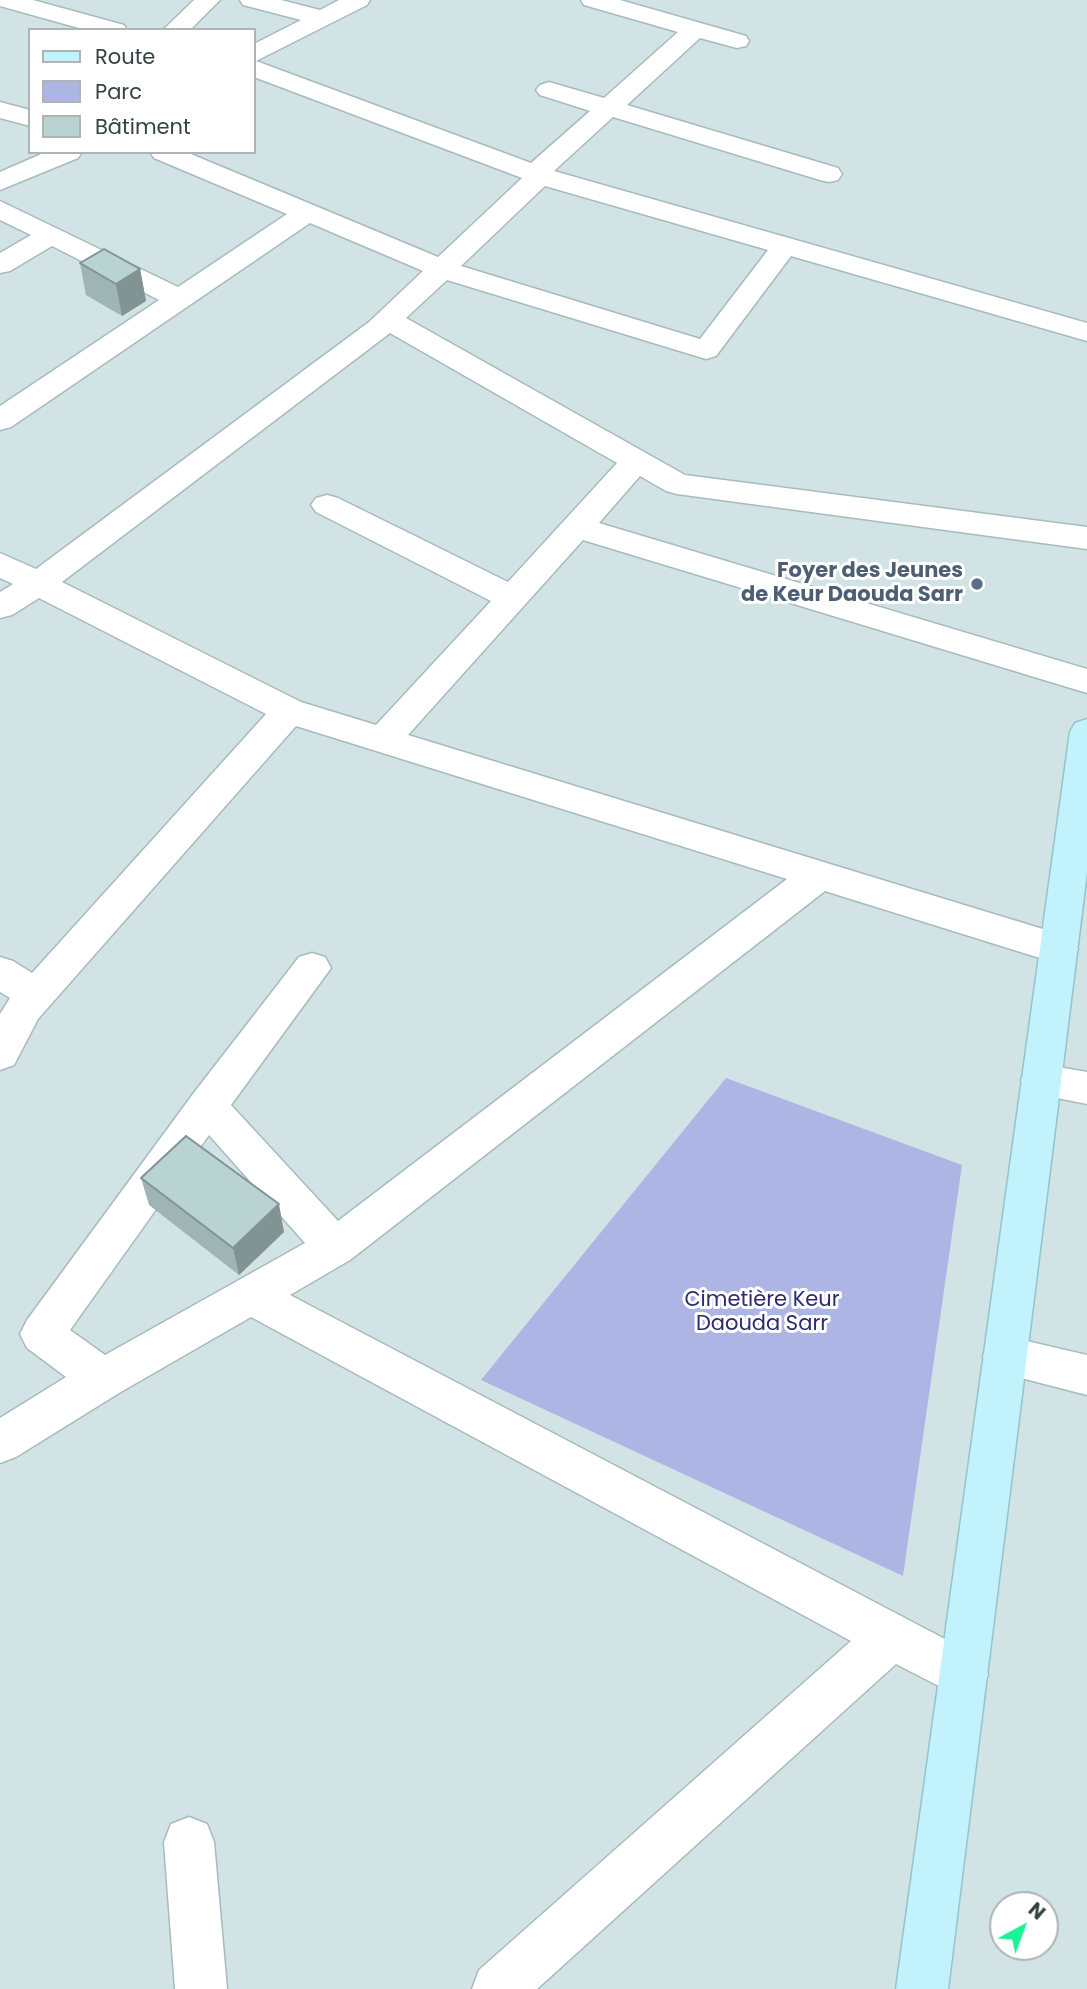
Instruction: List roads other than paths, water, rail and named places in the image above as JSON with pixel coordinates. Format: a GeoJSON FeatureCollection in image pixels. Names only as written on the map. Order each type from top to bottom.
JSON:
{"type":"FeatureCollection","features":[{"type":"Feature","properties":{"kind":"street"},"geometry":{"type":"LineString","coordinates":[[6,0],[108,28]]}},
{"type":"Feature","properties":{"kind":"street"},"geometry":{"type":"LineString","coordinates":[[177,28],[208,0]]}},
{"type":"Feature","properties":{"kind":"street"},"geometry":{"type":"LineString","coordinates":[[252,0],[323,18]]}},
{"type":"Feature","properties":{"kind":"street"},"geometry":{"type":"LineString","coordinates":[[256,53],[358,0]]}},
{"type":"Feature","properties":{"kind":"street"},"geometry":{"type":"LineString","coordinates":[[593,0],[636,5],[696,29],[737,41]]}},
{"type":"Feature","properties":{"kind":"street"},"geometry":{"type":"LineString","coordinates":[[0,607],[39,583],[388,320],[537,175],[696,29]]}},
{"type":"Feature","properties":{"kind":"street"},"geometry":{"type":"LineString","coordinates":[[256,69],[537,175],[1087,332]]}},
{"type":"Feature","properties":{"kind":"street"},"geometry":{"type":"LineString","coordinates":[[549,90],[829,174]]}},
{"type":"Feature","properties":{"kind":"street"},"geometry":{"type":"LineString","coordinates":[[0,110],[28,117]]}},
{"type":"Feature","properties":{"kind":"street"},"geometry":{"type":"LineString","coordinates":[[0,182],[64,154]]}},
{"type":"Feature","properties":{"kind":"street"},"geometry":{"type":"LineString","coordinates":[[168,154],[442,269],[706,350],[785,246]]}},
{"type":"Feature","properties":{"kind":"street"},"geometry":{"type":"LineString","coordinates":[[0,209],[180,299]]}},
{"type":"Feature","properties":{"kind":"street"},"geometry":{"type":"LineString","coordinates":[[0,420],[308,212]]}},
{"type":"Feature","properties":{"kind":"street"},"geometry":{"type":"LineString","coordinates":[[0,265],[51,235]]}},
{"type":"Feature","properties":{"kind":"street"},"geometry":{"type":"LineString","coordinates":[[388,320],[677,484],[1087,538]]}},
{"type":"Feature","properties":{"kind":"street"},"geometry":{"type":"LineString","coordinates":[[383,740],[637,461]]}},
{"type":"Feature","properties":{"kind":"street"},"geometry":{"type":"LineString","coordinates":[[327,505],[512,598]]}},
{"type":"Feature","properties":{"kind":"street"},"geometry":{"type":"LineString","coordinates":[[577,527],[1087,681]]}},
{"type":"Feature","properties":{"kind":"street"},"geometry":{"type":"LineString","coordinates":[[0,564],[289,711],[1059,948]]}},
{"type":"Feature","properties":{"kind":"street"},"geometry":{"type":"LineString","coordinates":[[0,1054],[9,1033],[36,996],[289,711]]}},
{"type":"Feature","properties":{"kind":"street"},"geometry":{"type":"LineString","coordinates":[[922,1989],[1087,732]]}},
{"type":"Feature","properties":{"kind":"street"},"geometry":{"type":"LineString","coordinates":[[0,1442],[103,1379],[335,1247],[819,875]]}},
{"type":"Feature","properties":{"kind":"street"},"geometry":{"type":"LineString","coordinates":[[103,1379],[42,1335],[207,1106],[312,968]]}},
{"type":"Feature","properties":{"kind":"street"},"geometry":{"type":"LineString","coordinates":[[0,972],[36,996]]}},
{"type":"Feature","properties":{"kind":"street"},"geometry":{"type":"LineString","coordinates":[[1041,1080],[1087,1088]]}},
{"type":"Feature","properties":{"kind":"street"},"geometry":{"type":"LineString","coordinates":[[207,1106],[335,1247]]}},
{"type":"Feature","properties":{"kind":"street"},"geometry":{"type":"LineString","coordinates":[[250,1295],[964,1675]]}},
{"type":"Feature","properties":{"kind":"street"},"geometry":{"type":"LineString","coordinates":[[1005,1356],[1087,1375]]}},
{"type":"Feature","properties":{"kind":"street"},"geometry":{"type":"LineString","coordinates":[[498,1989],[892,1636]]}},
{"type":"Feature","properties":{"kind":"street"},"geometry":{"type":"LineString","coordinates":[[189,1842],[201,1989]]}},
{"type":"Feature","properties":{"kind":"place","name":"Foyer des Jeunes de Keur Daouda Sarr"},"geometry":{"type":"Point","coordinates":[977,584]}},
{"type":"Feature","properties":{"kind":"park label","name":"Cimetière Keur Daouda Sarr"},"geometry":{"type":"Point","coordinates":[762,1313]}}]}
